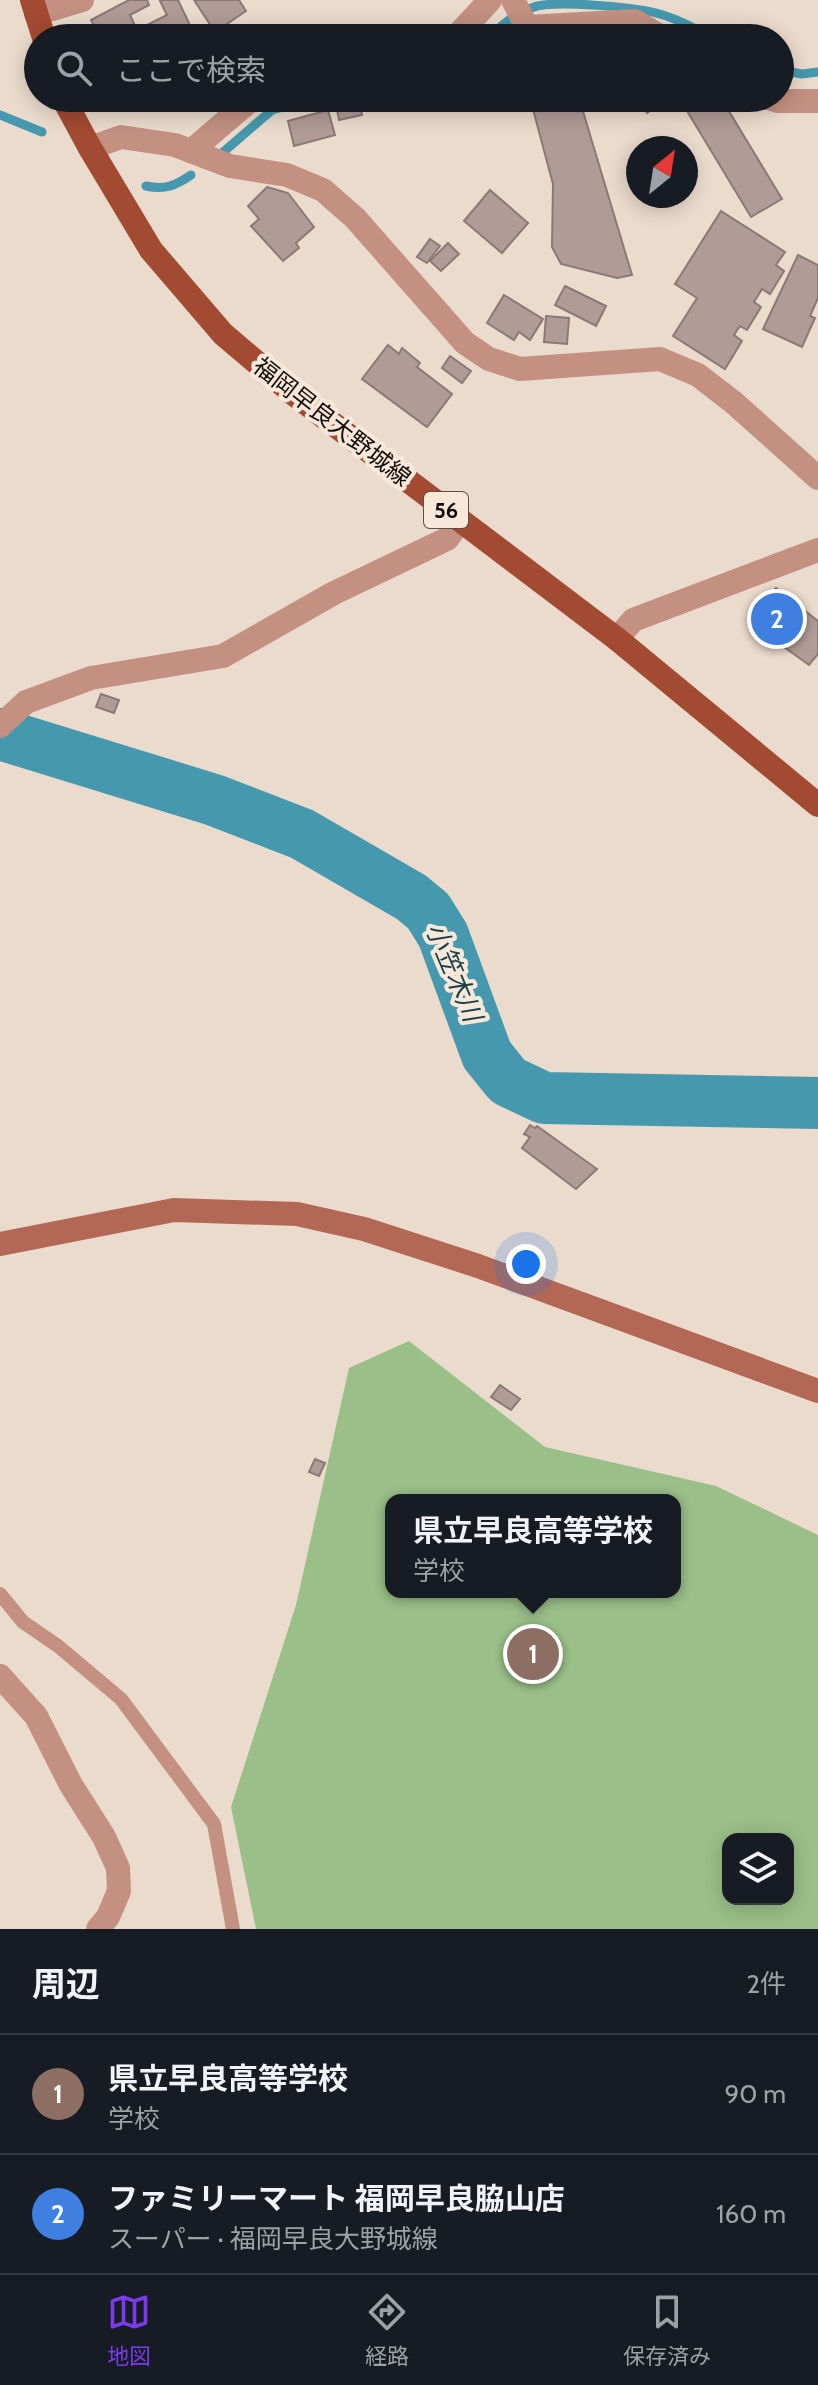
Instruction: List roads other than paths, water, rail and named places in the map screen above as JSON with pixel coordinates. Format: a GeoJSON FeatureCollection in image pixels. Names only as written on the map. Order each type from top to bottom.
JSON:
{"type":"FeatureCollection","features":[{"type":"Feature","properties":{"kind":"main road","name":"福岡早良大野城線"},"geometry":{"type":"LineString","coordinates":[[71,112],[151,250],[223,334],[295,395],[617,639],[818,805]]}},
{"type":"Feature","properties":{"kind":"street"},"geometry":{"type":"LineString","coordinates":[[34,7],[82,0]]}},
{"type":"Feature","properties":{"kind":"street"},"geometry":{"type":"LineString","coordinates":[[468,24],[490,0]]}},
{"type":"Feature","properties":{"kind":"street"},"geometry":{"type":"LineString","coordinates":[[513,0],[525,24]]}},
{"type":"Feature","properties":{"kind":"street"},"geometry":{"type":"LineString","coordinates":[[581,24],[635,21],[640,24]]}},
{"type":"Feature","properties":{"kind":"street"},"geometry":{"type":"LineString","coordinates":[[794,101],[818,101]]}},
{"type":"Feature","properties":{"kind":"street"},"geometry":{"type":"LineString","coordinates":[[191,151],[237,112]]}},
{"type":"Feature","properties":{"kind":"street"},"geometry":{"type":"LineString","coordinates":[[90,148],[121,137],[175,145],[230,166],[287,175],[323,190],[355,218],[465,343],[489,359],[520,369],[660,359],[698,375],[818,478]]}},
{"type":"Feature","properties":{"kind":"street"},"geometry":{"type":"LineString","coordinates":[[0,726],[26,702],[91,678],[223,656],[334,593],[447,539],[460,521]]}},
{"type":"Feature","properties":{"kind":"street"},"geometry":{"type":"LineString","coordinates":[[617,639],[633,620],[818,550]]}},
{"type":"Feature","properties":{"kind":"street"},"geometry":{"type":"LineString","coordinates":[[0,1244],[174,1210],[297,1214],[364,1229],[478,1266],[818,1391]]}},
{"type":"Feature","properties":{"kind":"street"},"geometry":{"type":"LineString","coordinates":[[0,1676],[36,1716],[118,1868],[119,1891],[108,1917],[98,1929]]}},
{"type":"Feature","properties":{"kind":"lane"},"geometry":{"type":"LineString","coordinates":[[0,1594],[23,1622],[58,1646],[121,1699],[214,1824],[233,1929]]}},
{"type":"Feature","properties":{"kind":"waterway"},"geometry":{"type":"LineString","coordinates":[[504,24],[534,7],[558,4],[645,11],[686,24]]}},
{"type":"Feature","properties":{"kind":"waterway"},"geometry":{"type":"LineString","coordinates":[[794,73],[818,72]]}},
{"type":"Feature","properties":{"kind":"waterway"},"geometry":{"type":"LineString","coordinates":[[221,154],[270,112]]}},
{"type":"Feature","properties":{"kind":"waterway"},"geometry":{"type":"LineString","coordinates":[[0,115],[42,132]]}},
{"type":"Feature","properties":{"kind":"waterway"},"geometry":{"type":"LineString","coordinates":[[146,186],[170,186],[191,175]]}},
{"type":"Feature","properties":{"kind":"waterway","name":"小笠木川"},"geometry":{"type":"LineString","coordinates":[[0,734],[214,800],[302,834],[411,897],[428,911],[443,935],[487,1055],[508,1081],[544,1098],[818,1103]]}},
{"type":"Feature","properties":{"kind":"place","name":"ファミリーマート 福岡早良脇山店"},"geometry":{"type":"Point","coordinates":[777,619]}},
{"type":"Feature","properties":{"kind":"place","name":"県立早良高等学校"},"geometry":{"type":"Point","coordinates":[533,1654]}}]}
